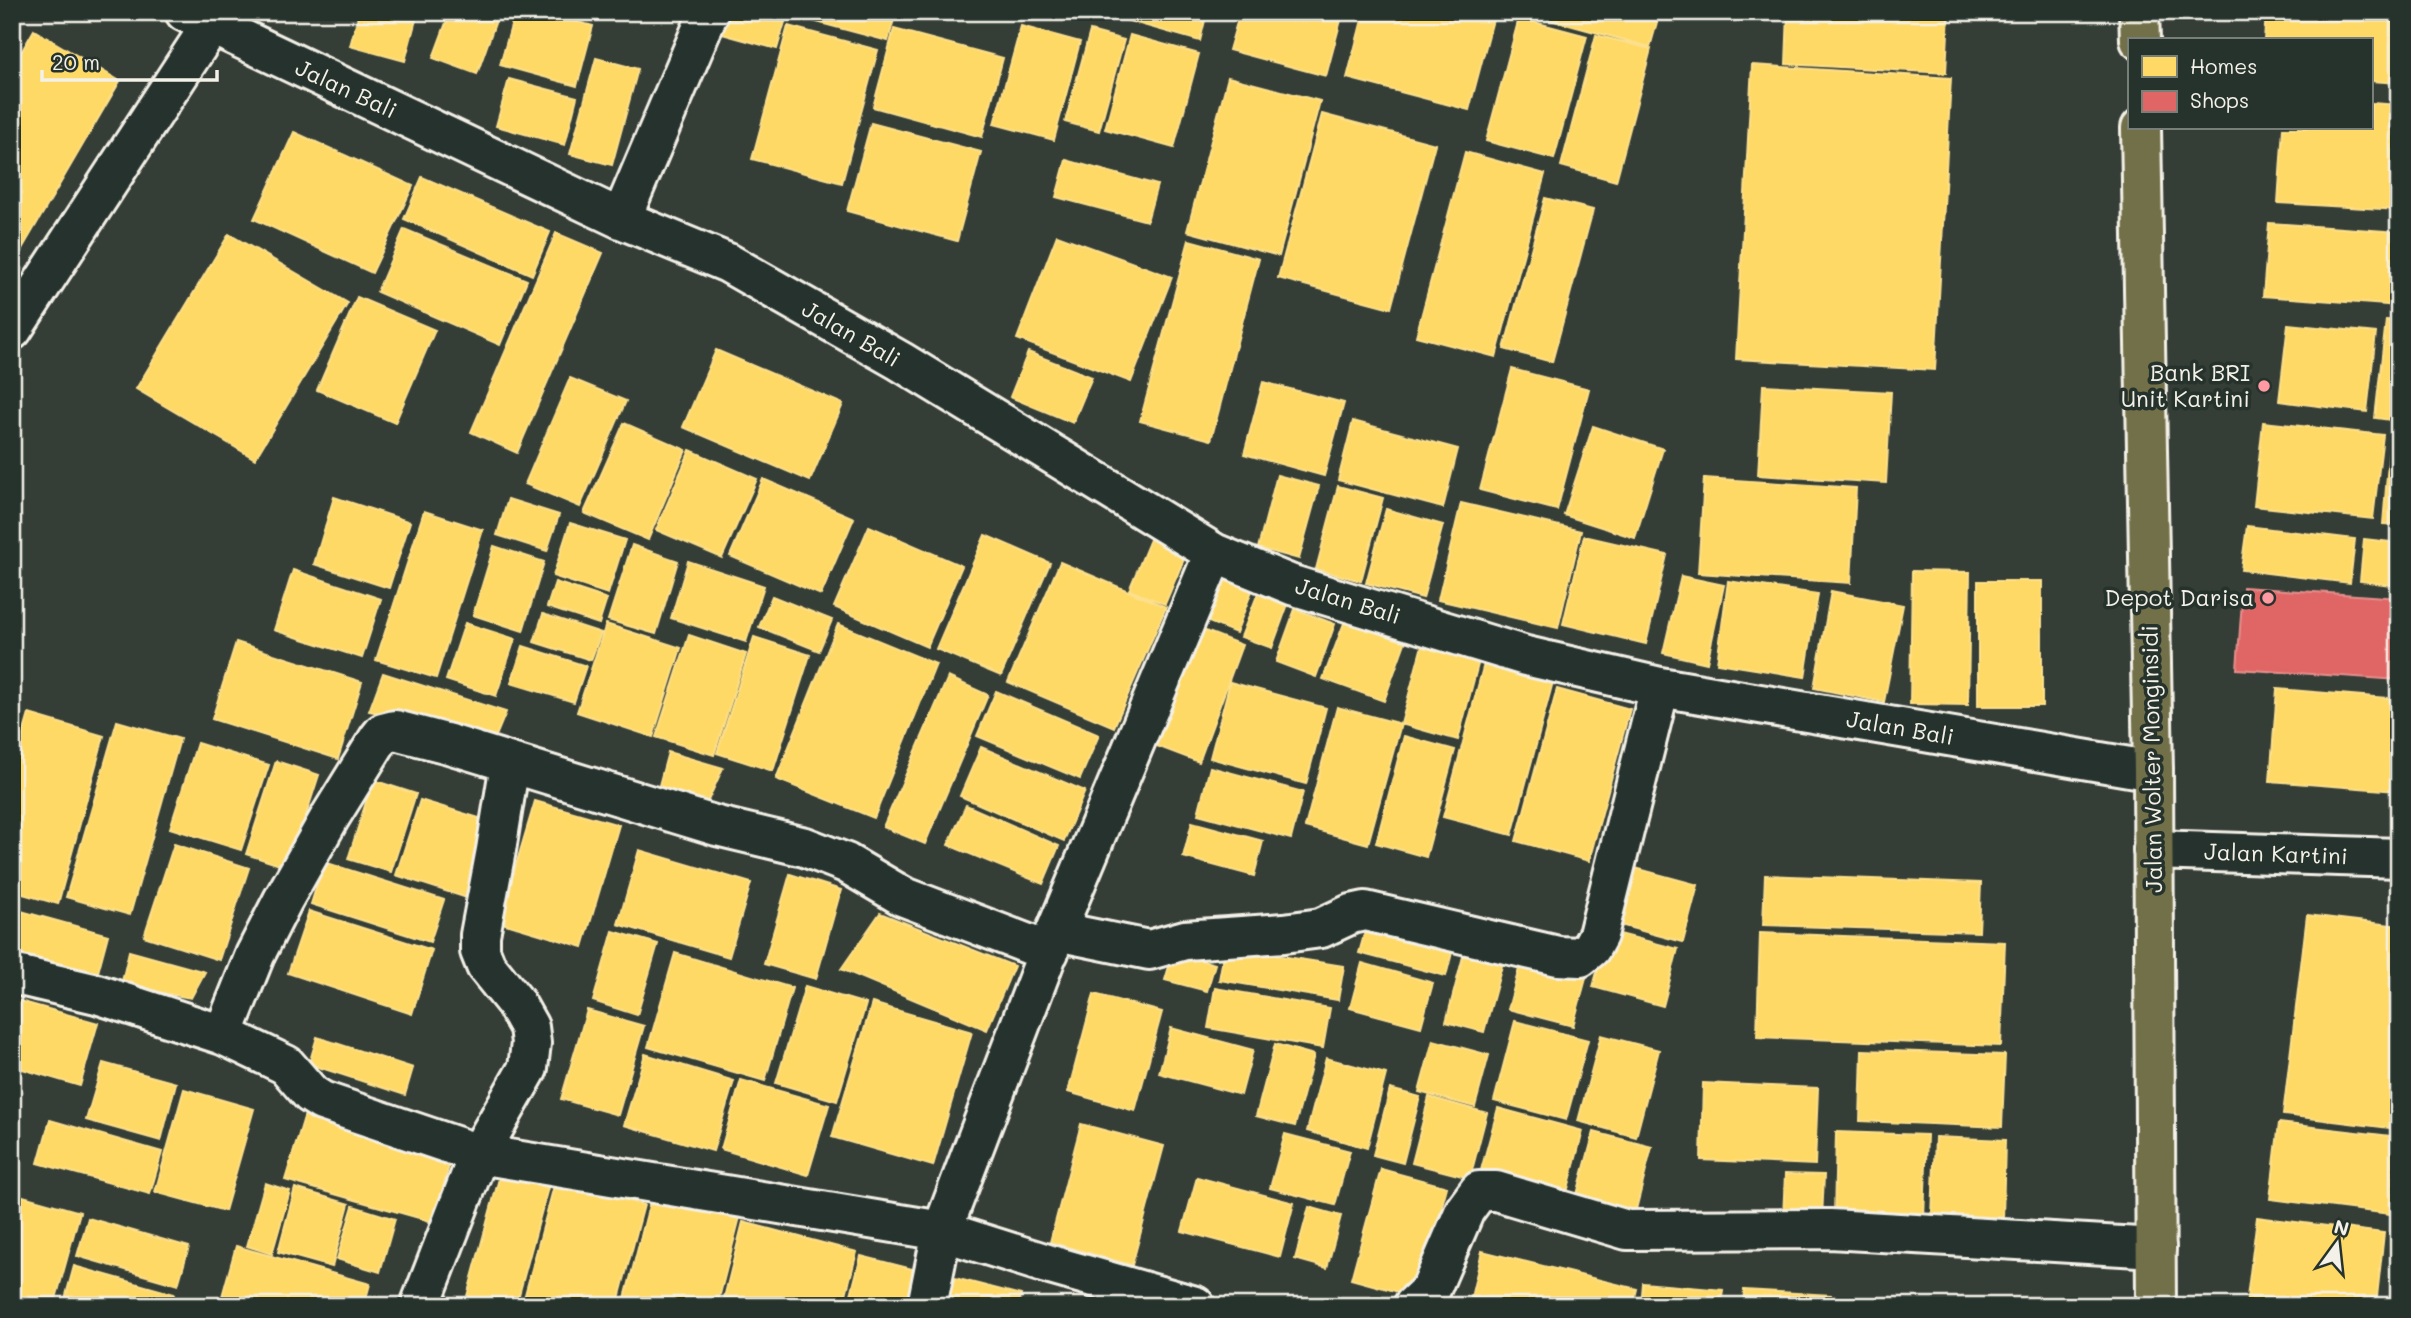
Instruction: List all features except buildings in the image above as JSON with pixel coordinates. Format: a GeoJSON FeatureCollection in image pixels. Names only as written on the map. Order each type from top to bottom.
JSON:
{"type":"FeatureCollection","features":[{"type":"Feature","properties":{"kind":"highway"},"geometry":{"type":"LineString","coordinates":[[2139,12],[2140,38]]}},
{"type":"Feature","properties":{"kind":"highway","name":"Jalan Wolter Monginsidi"},"geometry":{"type":"LineString","coordinates":[[2141,130],[2153,771],[2156,1306]]}},
{"type":"Feature","properties":{"kind":"street"},"geometry":{"type":"LineString","coordinates":[[621,219],[709,12]]}},
{"type":"Feature","properties":{"kind":"street"},"geometry":{"type":"LineString","coordinates":[[12,330],[198,19]]}},
{"type":"Feature","properties":{"kind":"street","name":"Jalan Bali"},"geometry":{"type":"LineString","coordinates":[[198,19],[621,219],[728,263],[900,361],[1214,553],[1292,585],[1527,656],[1660,687],[2153,771]]}},
{"type":"Feature","properties":{"kind":"street"},"geometry":{"type":"LineString","coordinates":[[927,1306],[942,1231],[1052,942],[1214,553]]}},
{"type":"Feature","properties":{"kind":"street"},"geometry":{"type":"LineString","coordinates":[[223,1035],[255,955],[283,900],[330,817],[383,733],[395,730],[717,826],[805,847],[846,863],[902,896],[1052,942],[1149,950],[1185,940],[1321,928],[1351,914],[1365,911],[1558,956],[1580,957],[1591,948],[1598,935],[1660,687]]}},
{"type":"Feature","properties":{"kind":"street"},"geometry":{"type":"LineString","coordinates":[[420,1306],[479,1153],[528,1068],[531,1044],[529,1027],[515,1002],[486,966],[480,951],[480,935],[510,763]]}},
{"type":"Feature","properties":{"kind":"street","name":"Jalan Kartini"},"geometry":{"type":"LineString","coordinates":[[2153,850],[2399,858]]}},
{"type":"Feature","properties":{"kind":"street"},"geometry":{"type":"LineString","coordinates":[[12,974],[97,994],[223,1035],[286,1065],[311,1094],[322,1101],[479,1153],[942,1231],[1195,1306]]}},
{"type":"Feature","properties":{"kind":"street"},"geometry":{"type":"LineString","coordinates":[[1413,1306],[1431,1289],[1465,1210],[1479,1191],[1496,1191],[1627,1230],[1830,1229],[2156,1248]]}},
{"type":"Feature","properties":{"kind":"place","name":"Bank BRI Unit Kartini"},"geometry":{"type":"Point","coordinates":[2264,386]}},
{"type":"Feature","properties":{"kind":"place","name":"Depot Darisa"},"geometry":{"type":"Point","coordinates":[2268,598]}}]}
